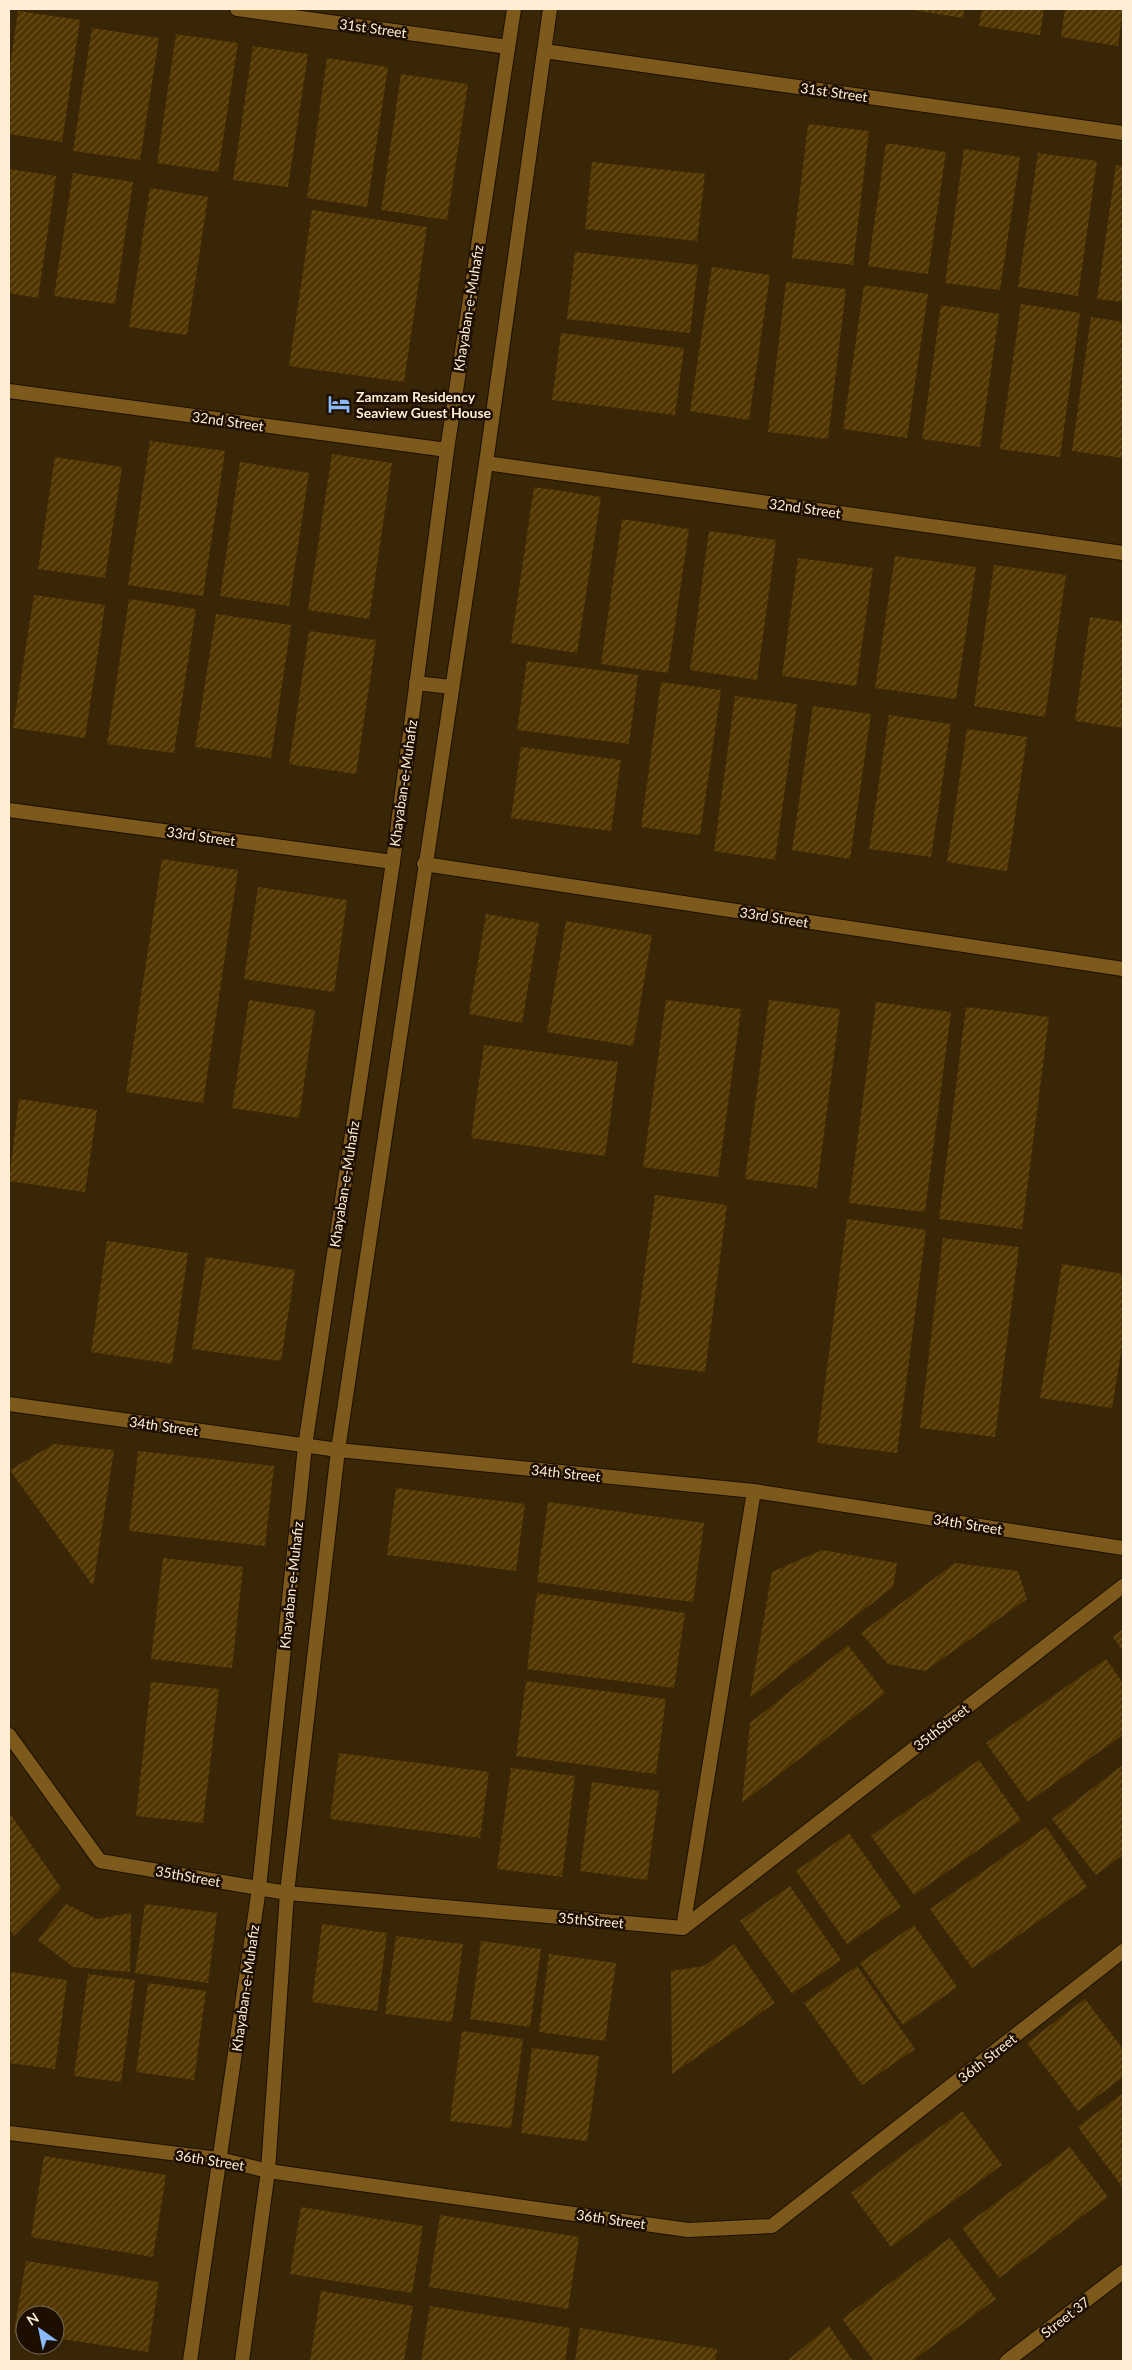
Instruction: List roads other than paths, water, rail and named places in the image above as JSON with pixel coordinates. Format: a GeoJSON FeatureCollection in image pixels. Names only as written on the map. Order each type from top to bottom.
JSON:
{"type":"FeatureCollection","features":[{"type":"Feature","properties":{"kind":"street","name":"31st Street"},"geometry":{"type":"LineString","coordinates":[[237,9],[508,47]]}},
{"type":"Feature","properties":{"kind":"street","name":"Khayaban-e-Muhafiz"},"geometry":{"type":"LineString","coordinates":[[190,2361],[259,1888],[305,1446],[393,862],[447,450],[514,9]]}},
{"type":"Feature","properties":{"kind":"street"},"geometry":{"type":"LineString","coordinates":[[242,2361],[268,2171],[287,1894],[338,1450],[424,864],[486,462],[550,9]]}},
{"type":"Feature","properties":{"kind":"street","name":"31st Street"},"geometry":{"type":"LineString","coordinates":[[544,51],[1123,133]]}},
{"type":"Feature","properties":{"kind":"street","name":"32nd Street"},"geometry":{"type":"LineString","coordinates":[[9,391],[447,450]]}},
{"type":"Feature","properties":{"kind":"street","name":"32nd Street"},"geometry":{"type":"LineString","coordinates":[[486,462],[1123,553]]}},
{"type":"Feature","properties":{"kind":"street"},"geometry":{"type":"LineString","coordinates":[[416,683],[452,687]]}},
{"type":"Feature","properties":{"kind":"street","name":"33rd Street"},"geometry":{"type":"LineString","coordinates":[[9,810],[393,862]]}},
{"type":"Feature","properties":{"kind":"street","name":"33rd Street"},"geometry":{"type":"LineString","coordinates":[[424,864],[1123,969]]}},
{"type":"Feature","properties":{"kind":"street","name":"34th Street"},"geometry":{"type":"LineString","coordinates":[[9,1404],[338,1450],[754,1491],[1123,1548]]}},
{"type":"Feature","properties":{"kind":"street"},"geometry":{"type":"LineString","coordinates":[[683,1928],[754,1491]]}},
{"type":"Feature","properties":{"kind":"street","name":"35thStreet"},"geometry":{"type":"LineString","coordinates":[[9,1735],[100,1861],[287,1894],[683,1928],[1123,1586]]}},
{"type":"Feature","properties":{"kind":"street","name":"36th Street"},"geometry":{"type":"LineString","coordinates":[[9,2133],[219,2159],[268,2171],[688,2230],[772,2226],[1123,1950]]}},
{"type":"Feature","properties":{"kind":"street","name":"Street 37"},"geometry":{"type":"LineString","coordinates":[[1007,2361],[1123,2272]]}},
{"type":"Feature","properties":{"kind":"place","name":"Zamzam Residency Seaview Guest House"},"geometry":{"type":"Point","coordinates":[339,404]}}]}
